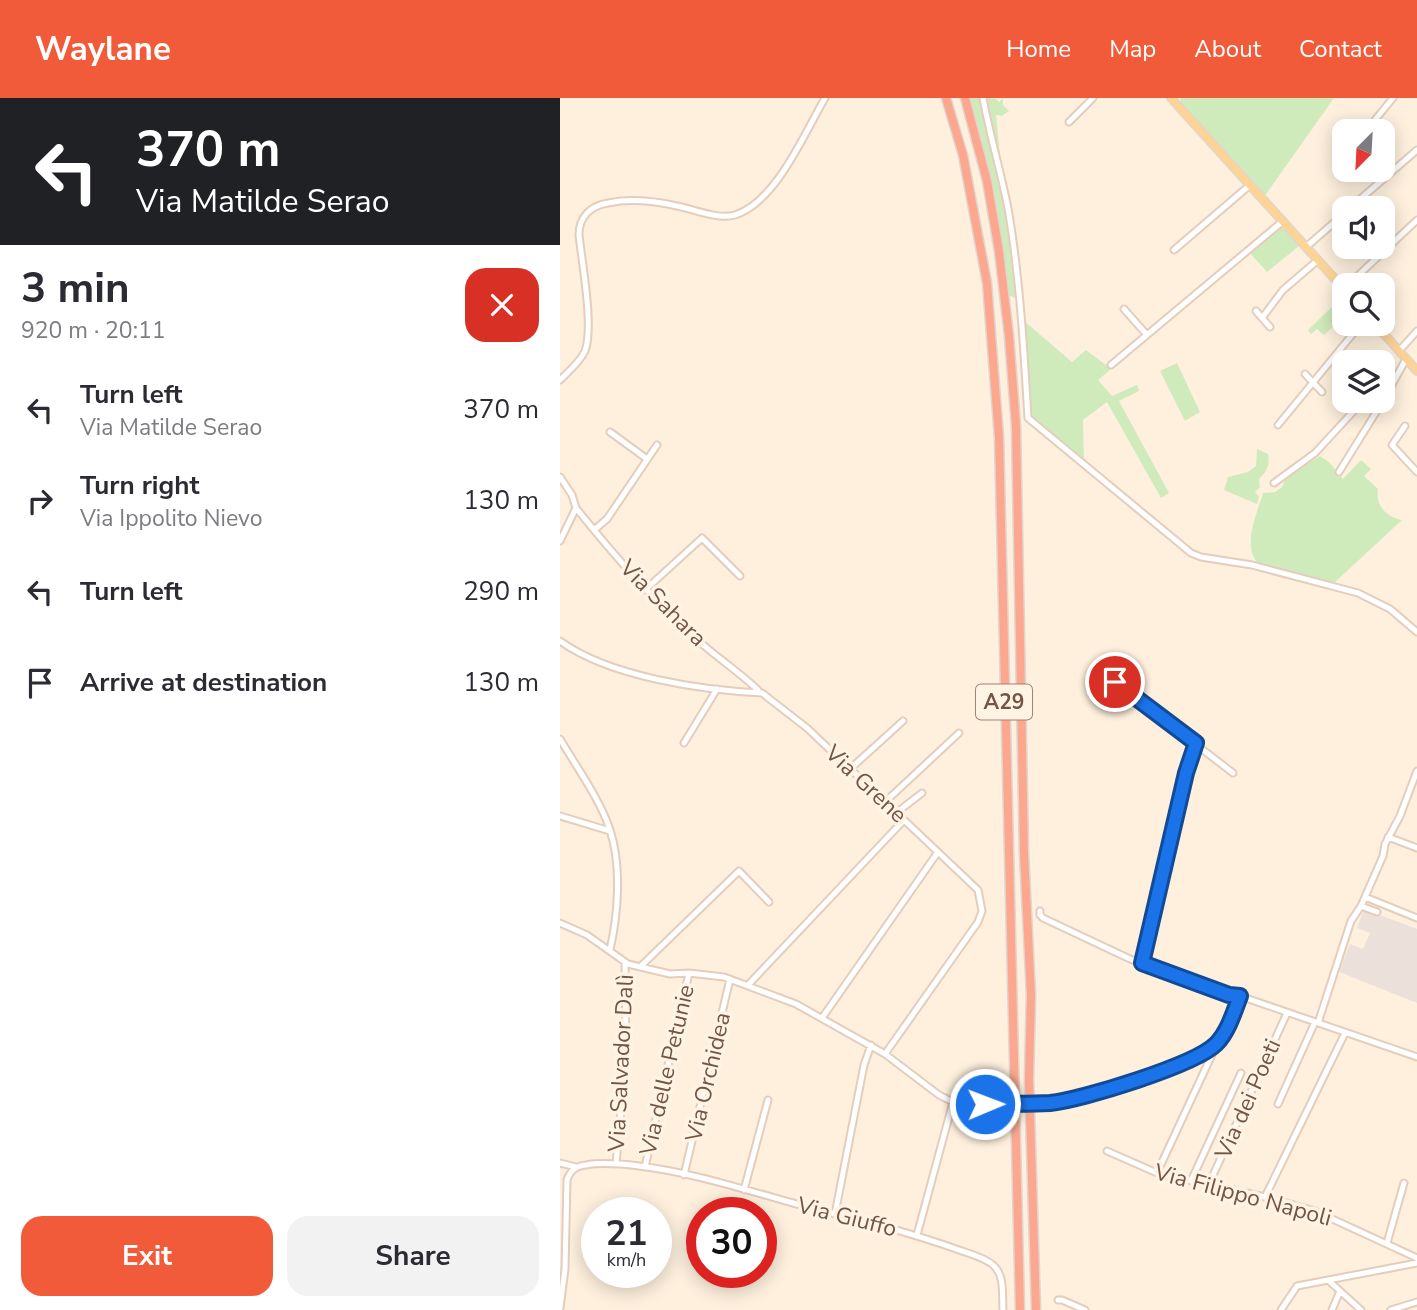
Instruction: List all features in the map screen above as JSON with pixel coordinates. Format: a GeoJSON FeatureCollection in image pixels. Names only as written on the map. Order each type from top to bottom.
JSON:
{"type":"FeatureCollection","features":[{"type":"Feature","properties":{"kind":"highway","name":"A29"},"geometry":{"type":"LineString","coordinates":[[946,98],[963,155],[987,283],[999,437],[1020,1310]]}},
{"type":"Feature","properties":{"kind":"highway","name":"A29"},"geometry":{"type":"LineString","coordinates":[[965,98],[987,181],[999,250],[1016,426],[1024,853],[1031,995],[1029,1079],[1035,1310]]}},
{"type":"Feature","properties":{"kind":"main road"},"geometry":{"type":"LineString","coordinates":[[1171,98],[1332,275]]}},
{"type":"Feature","properties":{"kind":"main road"},"geometry":{"type":"LineString","coordinates":[[1386,336],[1417,371]]}},
{"type":"Feature","properties":{"kind":"street"},"geometry":{"type":"LineString","coordinates":[[560,380],[579,361],[586,346],[588,321],[579,225],[591,208],[630,199],[722,216],[735,215],[765,195],[780,175],[825,98]]}},
{"type":"Feature","properties":{"kind":"street"},"geometry":{"type":"LineString","coordinates":[[983,98],[1012,236],[1022,322],[1028,418],[1191,553],[1243,563],[1358,593],[1390,609],[1417,632]]}},
{"type":"Feature","properties":{"kind":"street"},"geometry":{"type":"LineString","coordinates":[[1069,122],[1093,98]]}},
{"type":"Feature","properties":{"kind":"street"},"geometry":{"type":"LineString","coordinates":[[1376,119],[1394,98]]}},
{"type":"Feature","properties":{"kind":"street"},"geometry":{"type":"LineString","coordinates":[[1364,196],[1417,150]]}},
{"type":"Feature","properties":{"kind":"street"},"geometry":{"type":"LineString","coordinates":[[1174,250],[1247,182]]}},
{"type":"Feature","properties":{"kind":"street"},"geometry":{"type":"LineString","coordinates":[[1361,273],[1417,220]]}},
{"type":"Feature","properties":{"kind":"street"},"geometry":{"type":"LineString","coordinates":[[1111,365],[1283,221]]}},
{"type":"Feature","properties":{"kind":"street"},"geometry":{"type":"LineString","coordinates":[[1306,247],[1332,224]]}},
{"type":"Feature","properties":{"kind":"street"},"geometry":{"type":"LineString","coordinates":[[1262,317],[1283,290],[1318,260]]}},
{"type":"Feature","properties":{"kind":"street"},"geometry":{"type":"LineString","coordinates":[[1124,309],[1147,335]]}},
{"type":"Feature","properties":{"kind":"street"},"geometry":{"type":"LineString","coordinates":[[1256,311],[1270,327]]}},
{"type":"Feature","properties":{"kind":"street"},"geometry":{"type":"LineString","coordinates":[[1399,351],[1417,331]]}},
{"type":"Feature","properties":{"kind":"street"},"geometry":{"type":"LineString","coordinates":[[1278,425],[1351,336]]}},
{"type":"Feature","properties":{"kind":"street"},"geometry":{"type":"LineString","coordinates":[[1395,377],[1406,359]]}},
{"type":"Feature","properties":{"kind":"street"},"geometry":{"type":"LineString","coordinates":[[1305,374],[1322,392]]}},
{"type":"Feature","properties":{"kind":"street"},"geometry":{"type":"LineString","coordinates":[[1274,483],[1315,453],[1352,413]]}},
{"type":"Feature","properties":{"kind":"street"},"geometry":{"type":"LineString","coordinates":[[1339,472],[1376,413]]}},
{"type":"Feature","properties":{"kind":"street"},"geometry":{"type":"LineString","coordinates":[[1405,426],[1392,446],[1416,475]]}},
{"type":"Feature","properties":{"kind":"street"},"geometry":{"type":"LineString","coordinates":[[610,432],[647,459]]}},
{"type":"Feature","properties":{"kind":"street"},"geometry":{"type":"LineString","coordinates":[[594,530],[607,519],[657,445]]}},
{"type":"Feature","properties":{"kind":"street","name":"Via Sahara"},"geometry":{"type":"LineString","coordinates":[[560,477],[572,495],[576,508],[645,590],[694,638],[740,672],[758,690]]}},
{"type":"Feature","properties":{"kind":"street"},"geometry":{"type":"LineString","coordinates":[[560,541],[576,508]]}},
{"type":"Feature","properties":{"kind":"street"},"geometry":{"type":"LineString","coordinates":[[645,590],[702,538],[740,576]]}},
{"type":"Feature","properties":{"kind":"street","name":"Via Grene"},"geometry":{"type":"LineString","coordinates":[[560,641],[583,656],[625,670],[717,690],[762,693],[807,728],[978,890],[982,911],[978,922],[885,1054]]}},
{"type":"Feature","properties":{"kind":"street"},"geometry":{"type":"LineString","coordinates":[[1103,673],[1233,773]]}},
{"type":"Feature","properties":{"kind":"street"},"geometry":{"type":"LineString","coordinates":[[684,743],[717,690]]}},
{"type":"Feature","properties":{"kind":"street"},"geometry":{"type":"LineString","coordinates":[[850,769],[903,720]]}},
{"type":"Feature","properties":{"kind":"street"},"geometry":{"type":"LineString","coordinates":[[885,802],[959,733]]}},
{"type":"Feature","properties":{"kind":"street","name":"Via Salvador Dalì"},"geometry":{"type":"LineString","coordinates":[[560,739],[610,831],[618,880],[618,900],[610,950]]}},
{"type":"Feature","properties":{"kind":"street"},"geometry":{"type":"LineString","coordinates":[[1142,963],[1186,773],[1196,743]]}},
{"type":"Feature","properties":{"kind":"street"},"geometry":{"type":"LineString","coordinates":[[1278,1104],[1316,1023],[1351,921],[1365,897],[1417,771]]}},
{"type":"Feature","properties":{"kind":"street"},"geometry":{"type":"LineString","coordinates":[[897,813],[922,793]]}},
{"type":"Feature","properties":{"kind":"street"},"geometry":{"type":"LineString","coordinates":[[560,816],[610,831]]}},
{"type":"Feature","properties":{"kind":"street"},"geometry":{"type":"LineString","coordinates":[[748,985],[904,820]]}},
{"type":"Feature","properties":{"kind":"street"},"geometry":{"type":"LineString","coordinates":[[1388,837],[1417,848]]}},
{"type":"Feature","properties":{"kind":"street"},"geometry":{"type":"LineString","coordinates":[[822,1018],[938,852]]}},
{"type":"Feature","properties":{"kind":"street"},"geometry":{"type":"LineString","coordinates":[[640,967],[739,871],[769,902]]}},
{"type":"Feature","properties":{"kind":"street"},"geometry":{"type":"LineString","coordinates":[[1365,897],[1417,918]]}},
{"type":"Feature","properties":{"kind":"street"},"geometry":{"type":"LineString","coordinates":[[1361,906],[1377,912]]}},
{"type":"Feature","properties":{"kind":"street"},"geometry":{"type":"LineString","coordinates":[[1040,911],[1043,918],[1142,963],[1229,995],[1240,996],[1417,1057]]}},
{"type":"Feature","properties":{"kind":"street"},"geometry":{"type":"LineString","coordinates":[[560,923],[587,935],[625,962],[670,974],[690,973],[730,979],[796,1004],[871,1045],[939,1095],[953,1102],[1051,1102],[1084,1096],[1161,1071],[1208,1051],[1219,1042]]}},
{"type":"Feature","properties":{"kind":"street","name":"Via Salvador Dalì"},"geometry":{"type":"LineString","coordinates":[[616,1164],[626,1055],[625,962]]}},
{"type":"Feature","properties":{"kind":"street","name":"Via delle Petunie"},"geometry":{"type":"LineString","coordinates":[[645,1167],[690,973]]}},
{"type":"Feature","properties":{"kind":"street","name":"Via Orchidea"},"geometry":{"type":"LineString","coordinates":[[684,1175],[730,979]]}},
{"type":"Feature","properties":{"kind":"street"},"geometry":{"type":"LineString","coordinates":[[1157,1173],[1240,996]]}},
{"type":"Feature","properties":{"kind":"street","name":"Via dei Poeti"},"geometry":{"type":"LineString","coordinates":[[1209,1184],[1287,1013]]}},
{"type":"Feature","properties":{"kind":"street"},"geometry":{"type":"LineString","coordinates":[[1265,1197],[1345,1033]]}},
{"type":"Feature","properties":{"kind":"street"},"geometry":{"type":"LineString","coordinates":[[835,1214],[866,1054],[871,1045]]}},
{"type":"Feature","properties":{"kind":"street"},"geometry":{"type":"LineString","coordinates":[[1191,1181],[1241,1073]]}},
{"type":"Feature","properties":{"kind":"street"},"geometry":{"type":"LineString","coordinates":[[744,1190],[768,1100]]}},
{"type":"Feature","properties":{"kind":"street"},"geometry":{"type":"LineString","coordinates":[[917,1235],[953,1102]]}},
{"type":"Feature","properties":{"kind":"street","name":"Via Filippo Napoli"},"geometry":{"type":"LineString","coordinates":[[1107,1151],[1157,1173],[1265,1197],[1315,1212],[1387,1242],[1417,1258]]}},
{"type":"Feature","properties":{"kind":"street","name":"Via Giuffo"},"geometry":{"type":"LineString","coordinates":[[560,1163],[576,1167],[587,1164],[616,1164],[645,1167],[917,1235],[976,1256],[995,1266],[1002,1284],[1003,1310]]}},
{"type":"Feature","properties":{"kind":"street"},"geometry":{"type":"LineString","coordinates":[[560,1308],[565,1269],[567,1180],[576,1167]]}},
{"type":"Feature","properties":{"kind":"street"},"geometry":{"type":"LineString","coordinates":[[1387,1242],[1404,1183]]}},
{"type":"Feature","properties":{"kind":"street"},"geometry":{"type":"LineString","coordinates":[[1281,1310],[1297,1286],[1417,1264]]}},
{"type":"Feature","properties":{"kind":"street"},"geometry":{"type":"LineString","coordinates":[[1328,1280],[1361,1310]]}},
{"type":"Feature","properties":{"kind":"street"},"geometry":{"type":"LineString","coordinates":[[1332,1310],[1340,1291]]}},
{"type":"Feature","properties":{"kind":"street"},"geometry":{"type":"LineString","coordinates":[[1059,1300],[1085,1310]]}},
{"type":"Feature","properties":{"kind":"street"},"geometry":{"type":"LineString","coordinates":[[1391,1310],[1417,1301]]}},
{"type":"Feature","properties":{"kind":"shaded area"},"geometry":{"type":"Polygon","coordinates":[[[1364,909],[1417,929],[1417,1003],[1339,972],[1350,944],[1363,949],[1370,933],[1357,928],[1364,909]]]}},
{"type":"Feature","properties":{"kind":"green space"},"geometry":{"type":"Polygon","coordinates":[[[969,98],[980,98],[1002,187],[1016,298],[1010,296],[997,209],[969,98]]]}},
{"type":"Feature","properties":{"kind":"green space"},"geometry":{"type":"Polygon","coordinates":[[[984,98],[995,98],[999,102],[1003,98],[1003,105],[1009,111],[1002,116],[996,115],[1000,156],[997,154],[984,98]]]}},
{"type":"Feature","properties":{"kind":"green space"},"geometry":{"type":"Polygon","coordinates":[[[1181,98],[1334,98],[1264,197],[1189,115],[1180,102],[1181,98]]]}},
{"type":"Feature","properties":{"kind":"green space"},"geometry":{"type":"Polygon","coordinates":[[[1283,227],[1299,246],[1267,272],[1249,252],[1278,228],[1283,227]]]}},
{"type":"Feature","properties":{"kind":"green space"},"geometry":{"type":"Polygon","coordinates":[[[1332,307],[1332,327],[1324,335],[1317,329],[1311,334],[1308,330],[1332,307]]]}},
{"type":"Feature","properties":{"kind":"green space"},"geometry":{"type":"Polygon","coordinates":[[[1023,320],[1072,362],[1086,350],[1106,365],[1110,370],[1098,380],[1112,396],[1137,385],[1139,391],[1119,401],[1169,493],[1161,498],[1107,402],[1083,420],[1084,462],[1033,420],[1030,414],[1023,320]]]}},
{"type":"Feature","properties":{"kind":"green space"},"geometry":{"type":"Polygon","coordinates":[[[1177,363],[1200,412],[1185,421],[1160,371],[1177,363]]]}},
{"type":"Feature","properties":{"kind":"green space"},"geometry":{"type":"Polygon","coordinates":[[[1257,449],[1268,454],[1269,462],[1259,479],[1260,487],[1255,492],[1259,497],[1257,504],[1224,490],[1228,477],[1248,472],[1256,466],[1257,449]]]}},
{"type":"Feature","properties":{"kind":"green space"},"geometry":{"type":"Polygon","coordinates":[[[1320,456],[1329,462],[1343,479],[1361,460],[1371,469],[1364,476],[1378,489],[1380,505],[1391,516],[1402,520],[1333,584],[1259,565],[1251,549],[1254,520],[1263,493],[1275,492],[1282,487],[1286,478],[1320,456]]]}},
{"type":"Feature","properties":{"kind":"route"},"geometry":{"type":"LineString","coordinates":[[985,1104],[1051,1102],[1084,1096],[1186,1061],[1208,1051],[1219,1042],[1240,996],[1229,995],[1142,963],[1186,773],[1196,743],[1115,682]]}}]}
